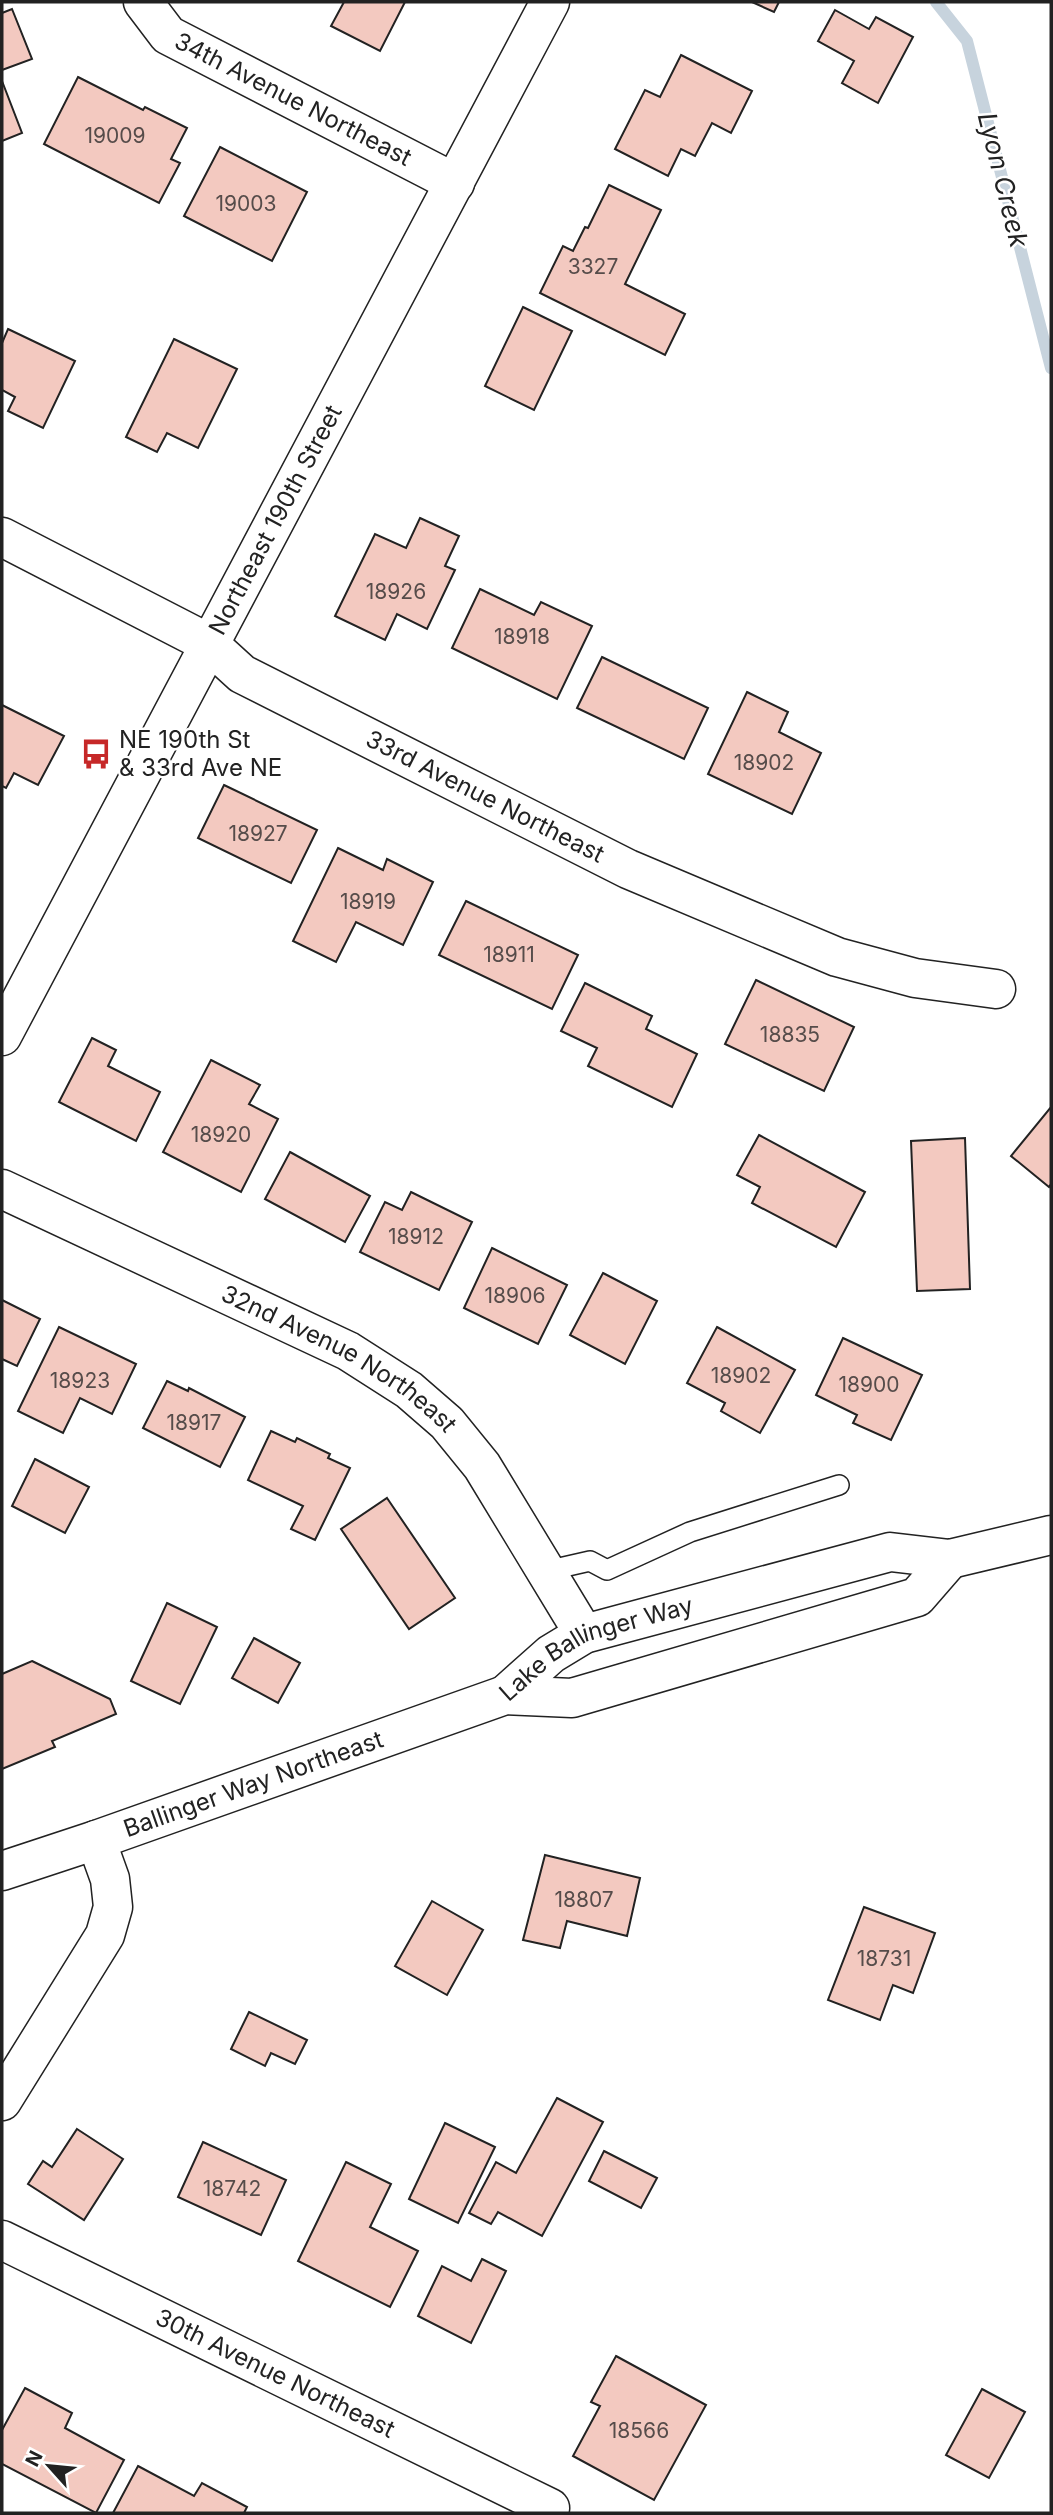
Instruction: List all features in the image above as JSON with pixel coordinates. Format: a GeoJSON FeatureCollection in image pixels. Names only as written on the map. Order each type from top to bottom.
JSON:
{"type":"FeatureCollection","features":[{"type":"Feature","properties":{"kind":"street","name":"34th Avenue Northeast"},"geometry":{"type":"LineString","coordinates":[[143,2],[168,35],[455,183]]}},
{"type":"Feature","properties":{"kind":"street","name":"Northeast 190th Street"},"geometry":{"type":"LineString","coordinates":[[2,1036],[550,2]]}},
{"type":"Feature","properties":{"kind":"street","name":"33rd Avenue Northeast"},"geometry":{"type":"LineString","coordinates":[[2,537],[208,643],[242,674],[628,869],[837,957],[915,978],[996,989]]}},
{"type":"Feature","properties":{"kind":"street","name":"32nd Avenue Northeast"},"geometry":{"type":"LineString","coordinates":[[2,1189],[348,1351],[409,1390],[447,1423],[482,1466],[584,1634]]}},
{"type":"Feature","properties":{"kind":"street","name":"Lake Ballinger Way"},"geometry":{"type":"LineString","coordinates":[[505,1695],[551,1654],[584,1634],[890,1552],[950,1559],[1051,1535]]}},
{"type":"Feature","properties":{"kind":"street","name":"Lake Ballinger Way"},"geometry":{"type":"LineString","coordinates":[[505,1695],[572,1698],[917,1597],[950,1559]]}},
{"type":"Feature","properties":{"kind":"street","name":"Ballinger Way Northeast"},"geometry":{"type":"LineString","coordinates":[[2,1871],[505,1695]]}},
{"type":"Feature","properties":{"kind":"street"},"geometry":{"type":"LineString","coordinates":[[2,2101],[105,1935],[113,1906],[110,1879],[96,1840]]}},
{"type":"Feature","properties":{"kind":"street","name":"30th Avenue Northeast"},"geometry":{"type":"LineString","coordinates":[[2,2239],[550,2508]]}},
{"type":"Feature","properties":{"kind":"lane"},"geometry":{"type":"LineString","coordinates":[[546,1571],[590,1560],[607,1570],[690,1532],[839,1485]]}},
{"type":"Feature","properties":{"kind":"building"},"geometry":{"type":"Polygon","coordinates":[[[344,2],[405,2],[380,51],[331,26],[344,2]]]}},
{"type":"Feature","properties":{"kind":"building"},"geometry":{"type":"Polygon","coordinates":[[[752,2],[779,2],[774,12],[752,2]]]}},
{"type":"Feature","properties":{"kind":"building"},"geometry":{"type":"Polygon","coordinates":[[[12,9],[32,59],[2,70],[2,13],[12,9]]]}},
{"type":"Feature","properties":{"kind":"building"},"geometry":{"type":"Polygon","coordinates":[[[835,10],[869,29],[876,17],[913,37],[878,103],[842,83],[854,61],[818,41],[835,10]]]}},
{"type":"Feature","properties":{"kind":"building"},"geometry":{"type":"Polygon","coordinates":[[[681,55],[752,91],[731,133],[712,123],[695,156],[681,149],[668,176],[615,149],[645,90],[660,97],[681,55]]]}},
{"type":"Feature","properties":{"kind":"building"},"geometry":{"type":"Polygon","coordinates":[[[78,77],[143,110],[145,107],[187,128],[171,159],[180,163],[159,203],[44,144],[78,77]]]}},
{"type":"Feature","properties":{"kind":"building"},"geometry":{"type":"Polygon","coordinates":[[[2,81],[22,133],[2,141],[2,81]]]}},
{"type":"Feature","properties":{"kind":"building"},"geometry":{"type":"Polygon","coordinates":[[[220,147],[307,192],[272,261],[184,216],[220,147]]]}},
{"type":"Feature","properties":{"kind":"building"},"geometry":{"type":"Polygon","coordinates":[[[609,185],[661,210],[625,284],[685,314],[665,355],[540,293],[563,246],[573,251],[585,227],[588,228],[609,185]]]}},
{"type":"Feature","properties":{"kind":"building"},"geometry":{"type":"Polygon","coordinates":[[[523,307],[572,331],[534,410],[485,386],[523,307]]]}},
{"type":"Feature","properties":{"kind":"building"},"geometry":{"type":"Polygon","coordinates":[[[8,329],[75,361],[43,428],[8,411],[15,397],[2,390],[2,343],[8,329]]]}},
{"type":"Feature","properties":{"kind":"building"},"geometry":{"type":"Polygon","coordinates":[[[174,339],[237,369],[198,448],[167,433],[157,452],[126,437],[174,339]]]}},
{"type":"Feature","properties":{"kind":"building"},"geometry":{"type":"Polygon","coordinates":[[[420,518],[459,536],[445,566],[455,570],[427,629],[397,614],[385,640],[335,616],[375,534],[406,548],[420,518]]]}},
{"type":"Feature","properties":{"kind":"building"},"geometry":{"type":"Polygon","coordinates":[[[480,589],[534,615],[541,602],[592,626],[557,699],[452,648],[480,589]]]}},
{"type":"Feature","properties":{"kind":"building"},"geometry":{"type":"Polygon","coordinates":[[[602,657],[708,708],[684,759],[577,708],[602,657]]]}},
{"type":"Feature","properties":{"kind":"building"},"geometry":{"type":"Polygon","coordinates":[[[747,692],[788,712],[779,732],[821,753],[792,814],[708,774],[747,692]]]}},
{"type":"Feature","properties":{"kind":"building"},"geometry":{"type":"Polygon","coordinates":[[[2,705],[64,736],[38,785],[14,773],[6,788],[2,786],[2,705]]]}},
{"type":"Feature","properties":{"kind":"building"},"geometry":{"type":"Polygon","coordinates":[[[224,785],[317,830],[291,883],[198,838],[224,785]]]}},
{"type":"Feature","properties":{"kind":"building"},"geometry":{"type":"Polygon","coordinates":[[[338,848],[383,870],[387,859],[433,882],[403,945],[356,922],[336,962],[293,941],[338,848]]]}},
{"type":"Feature","properties":{"kind":"building"},"geometry":{"type":"Polygon","coordinates":[[[466,901],[578,955],[552,1009],[439,955],[466,901]]]}},
{"type":"Feature","properties":{"kind":"building"},"geometry":{"type":"Polygon","coordinates":[[[756,980],[854,1027],[824,1091],[725,1044],[756,980]]]}},
{"type":"Feature","properties":{"kind":"building"},"geometry":{"type":"Polygon","coordinates":[[[585,983],[652,1016],[646,1029],[697,1054],[672,1107],[588,1066],[597,1048],[561,1031],[585,983]]]}},
{"type":"Feature","properties":{"kind":"building"},"geometry":{"type":"Polygon","coordinates":[[[92,1038],[116,1050],[108,1066],[160,1092],[136,1141],[59,1102],[92,1038]]]}},
{"type":"Feature","properties":{"kind":"building"},"geometry":{"type":"Polygon","coordinates":[[[211,1060],[260,1085],[249,1104],[278,1119],[241,1192],[163,1152],[211,1060]]]}},
{"type":"Feature","properties":{"kind":"building"},"geometry":{"type":"Polygon","coordinates":[[[1051,1107],[1051,1184],[1049,1187],[1011,1156],[1051,1107]]]}},
{"type":"Feature","properties":{"kind":"building"},"geometry":{"type":"Polygon","coordinates":[[[759,1135],[865,1192],[836,1247],[752,1203],[760,1187],[737,1175],[759,1135]]]}},
{"type":"Feature","properties":{"kind":"building"},"geometry":{"type":"Polygon","coordinates":[[[965,1138],[970,1289],[917,1291],[911,1141],[965,1138]]]}},
{"type":"Feature","properties":{"kind":"building"},"geometry":{"type":"Polygon","coordinates":[[[290,1152],[370,1196],[345,1242],[265,1199],[290,1152]]]}},
{"type":"Feature","properties":{"kind":"building"},"geometry":{"type":"Polygon","coordinates":[[[411,1192],[472,1222],[439,1290],[360,1252],[385,1202],[402,1210],[411,1192]]]}},
{"type":"Feature","properties":{"kind":"building"},"geometry":{"type":"Polygon","coordinates":[[[492,1248],[567,1285],[538,1344],[464,1308],[492,1248]]]}},
{"type":"Feature","properties":{"kind":"building"},"geometry":{"type":"Polygon","coordinates":[[[603,1273],[657,1301],[625,1364],[570,1335],[603,1273]]]}},
{"type":"Feature","properties":{"kind":"building"},"geometry":{"type":"Polygon","coordinates":[[[2,1300],[40,1319],[17,1366],[2,1359],[2,1300]]]}},
{"type":"Feature","properties":{"kind":"building"},"geometry":{"type":"Polygon","coordinates":[[[59,1327],[136,1364],[112,1414],[80,1398],[63,1433],[18,1411],[59,1327]]]}},
{"type":"Feature","properties":{"kind":"building"},"geometry":{"type":"Polygon","coordinates":[[[717,1327],[795,1370],[760,1433],[721,1411],[725,1403],[687,1383],[717,1327]]]}},
{"type":"Feature","properties":{"kind":"building"},"geometry":{"type":"Polygon","coordinates":[[[843,1338],[922,1375],[891,1440],[853,1423],[857,1415],[816,1395],[843,1338]]]}},
{"type":"Feature","properties":{"kind":"building"},"geometry":{"type":"Polygon","coordinates":[[[167,1381],[188,1391],[189,1388],[245,1417],[220,1467],[143,1428],[167,1381]]]}},
{"type":"Feature","properties":{"kind":"building"},"geometry":{"type":"Polygon","coordinates":[[[271,1431],[295,1442],[297,1438],[330,1454],[328,1458],[350,1468],[315,1540],[291,1529],[303,1506],[248,1480],[271,1431]]]}},
{"type":"Feature","properties":{"kind":"building"},"geometry":{"type":"Polygon","coordinates":[[[35,1459],[89,1487],[65,1533],[12,1506],[35,1459]]]}},
{"type":"Feature","properties":{"kind":"building"},"geometry":{"type":"Polygon","coordinates":[[[387,1498],[455,1598],[409,1629],[341,1529],[387,1498]]]}},
{"type":"Feature","properties":{"kind":"building"},"geometry":{"type":"Polygon","coordinates":[[[167,1603],[217,1627],[180,1704],[131,1681],[167,1603]]]}},
{"type":"Feature","properties":{"kind":"building"},"geometry":{"type":"Polygon","coordinates":[[[254,1638],[300,1663],[278,1703],[232,1678],[254,1638]]]}},
{"type":"Feature","properties":{"kind":"building"},"geometry":{"type":"Polygon","coordinates":[[[32,1661],[110,1699],[116,1714],[52,1741],[55,1747],[2,1769],[2,1674],[32,1661]]]}},
{"type":"Feature","properties":{"kind":"building"},"geometry":{"type":"Polygon","coordinates":[[[545,1855],[640,1878],[627,1936],[567,1921],[560,1948],[523,1940],[545,1855]]]}},
{"type":"Feature","properties":{"kind":"building"},"geometry":{"type":"Polygon","coordinates":[[[432,1901],[483,1930],[447,1995],[395,1966],[432,1901]]]}},
{"type":"Feature","properties":{"kind":"building"},"geometry":{"type":"Polygon","coordinates":[[[864,1907],[935,1933],[913,1993],[893,1985],[880,2020],[828,2000],[864,1907]]]}},
{"type":"Feature","properties":{"kind":"building"},"geometry":{"type":"Polygon","coordinates":[[[249,2012],[307,2040],[295,2064],[271,2053],[265,2066],[231,2049],[249,2012]]]}},
{"type":"Feature","properties":{"kind":"building"},"geometry":{"type":"Polygon","coordinates":[[[557,2098],[603,2122],[542,2236],[498,2212],[491,2224],[469,2213],[496,2162],[516,2173],[557,2098]]]}},
{"type":"Feature","properties":{"kind":"building"},"geometry":{"type":"Polygon","coordinates":[[[445,2123],[495,2147],[458,2223],[409,2199],[445,2123]]]}},
{"type":"Feature","properties":{"kind":"building"},"geometry":{"type":"Polygon","coordinates":[[[77,2129],[123,2159],[84,2220],[28,2184],[43,2161],[52,2167],[77,2129]]]}},
{"type":"Feature","properties":{"kind":"building"},"geometry":{"type":"Polygon","coordinates":[[[203,2142],[286,2180],[261,2235],[178,2197],[203,2142]]]}},
{"type":"Feature","properties":{"kind":"building"},"geometry":{"type":"Polygon","coordinates":[[[604,2151],[657,2178],[641,2208],[589,2181],[604,2151]]]}},
{"type":"Feature","properties":{"kind":"building"},"geometry":{"type":"Polygon","coordinates":[[[346,2162],[391,2184],[370,2227],[418,2251],[390,2307],[298,2261],[346,2162]]]}},
{"type":"Feature","properties":{"kind":"building"},"geometry":{"type":"Polygon","coordinates":[[[482,2259],[506,2271],[471,2343],[418,2316],[442,2266],[471,2281],[482,2259]]]}},
{"type":"Feature","properties":{"kind":"building"},"geometry":{"type":"Polygon","coordinates":[[[616,2356],[706,2405],[654,2500],[573,2456],[600,2406],[591,2402],[616,2356]]]}},
{"type":"Feature","properties":{"kind":"building"},"geometry":{"type":"Polygon","coordinates":[[[25,2388],[72,2413],[65,2428],[124,2460],[96,2513],[2,2464],[2,2430],[25,2388]]]}},
{"type":"Feature","properties":{"kind":"building"},"geometry":{"type":"Polygon","coordinates":[[[982,2389],[1025,2412],[989,2478],[946,2455],[982,2389]]]}},
{"type":"Feature","properties":{"kind":"building"},"geometry":{"type":"Polygon","coordinates":[[[138,2466],[194,2496],[202,2483],[247,2507],[244,2513],[113,2513],[138,2466]]]}},
{"type":"Feature","properties":{"kind":"waterway","name":"Lyon Creek"},"geometry":{"type":"LineString","coordinates":[[936,2],[967,41],[1051,368]]}},
{"type":"Feature","properties":{"kind":"place","name":"NE 190th St & 33rd Ave NE"},"geometry":{"type":"Point","coordinates":[96,754]}}]}
